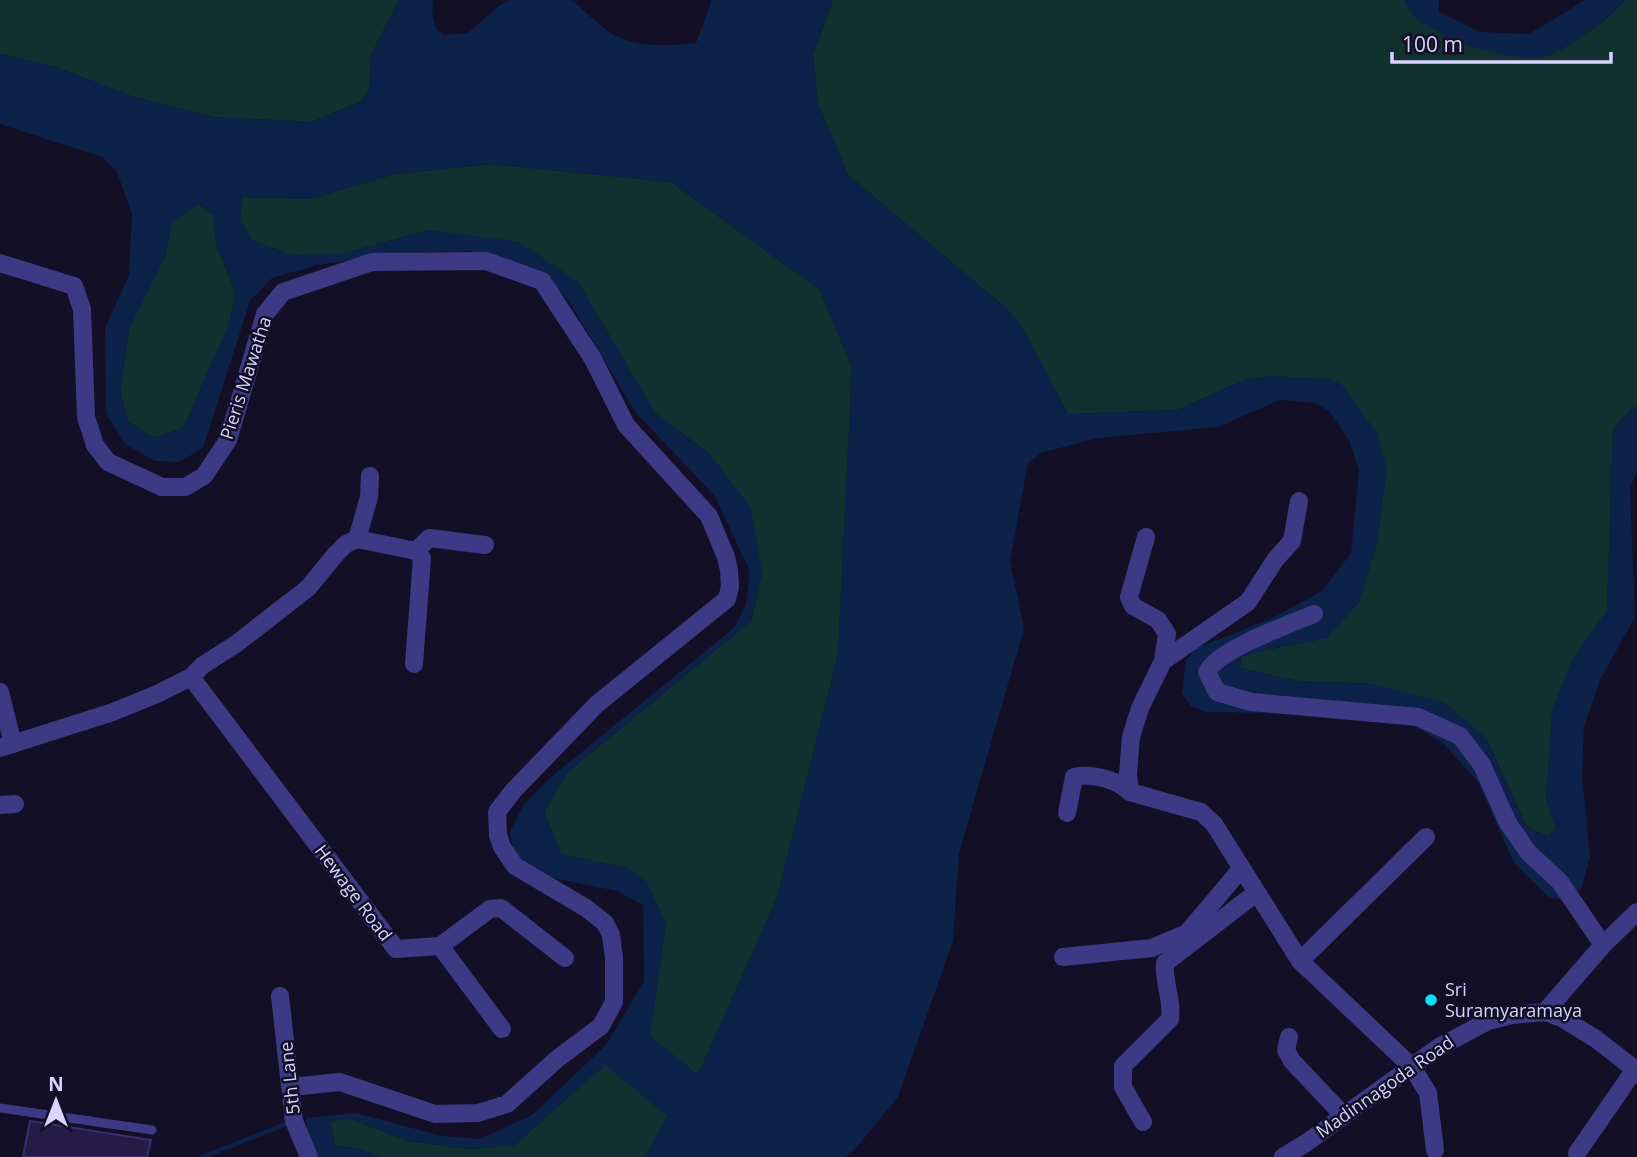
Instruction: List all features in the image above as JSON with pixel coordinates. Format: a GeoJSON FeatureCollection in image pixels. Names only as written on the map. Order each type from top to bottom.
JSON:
{"type":"FeatureCollection","features":[{"type":"Feature","properties":{"kind":"street","name":"Pieris Mawatha"},"geometry":{"type":"LineString","coordinates":[[0,263],[74,286],[82,309],[86,417],[95,445],[108,462],[162,487],[185,487],[204,476],[228,440],[265,314],[283,292],[372,262],[485,261],[542,281],[593,359],[626,425],[709,516],[726,556],[730,587],[727,599],[597,704],[513,791],[497,812],[498,835],[502,847],[515,866],[586,908],[605,923],[611,935],[614,1002],[601,1026],[557,1059],[507,1104],[478,1114],[435,1114],[340,1082],[291,1087]]}},
{"type":"Feature","properties":{"kind":"street"},"geometry":{"type":"LineString","coordinates":[[357,539],[369,497],[370,476]]}},
{"type":"Feature","properties":{"kind":"street"},"geometry":{"type":"LineString","coordinates":[[1163,660],[1248,602],[1275,560],[1292,541],[1299,500]]}},
{"type":"Feature","properties":{"kind":"street"},"geometry":{"type":"LineString","coordinates":[[1130,792],[1130,737],[1140,708],[1163,660],[1167,634],[1158,620],[1133,606],[1129,597],[1146,537]]}},
{"type":"Feature","properties":{"kind":"street"},"geometry":{"type":"LineString","coordinates":[[416,551],[429,538],[485,545]]}},
{"type":"Feature","properties":{"kind":"street"},"geometry":{"type":"LineString","coordinates":[[0,692],[7,746],[113,712],[157,694],[191,677],[203,665],[236,644],[307,588],[335,554],[357,539],[416,551],[422,558],[414,664]]}},
{"type":"Feature","properties":{"kind":"street"},"geometry":{"type":"LineString","coordinates":[[1314,614],[1244,644],[1210,665],[1206,672],[1213,687],[1217,692],[1251,702],[1418,717],[1460,736],[1482,765],[1514,832],[1528,852],[1566,889],[1603,944]]}},
{"type":"Feature","properties":{"kind":"street","name":"Hewage Road"},"geometry":{"type":"LineString","coordinates":[[191,677],[396,949],[440,946]]}},
{"type":"Feature","properties":{"kind":"street"},"geometry":{"type":"LineString","coordinates":[[1067,813],[1074,777],[1086,775],[1119,782],[1130,792],[1201,812],[1213,824],[1300,961],[1412,1067],[1428,1093],[1435,1150]]}},
{"type":"Feature","properties":{"kind":"street"},"geometry":{"type":"LineString","coordinates":[[1300,961],[1426,837]]}},
{"type":"Feature","properties":{"kind":"street"},"geometry":{"type":"LineString","coordinates":[[1063,957],[1152,948],[1187,933],[1241,869]]}},
{"type":"Feature","properties":{"kind":"street"},"geometry":{"type":"LineString","coordinates":[[1143,1122],[1123,1087],[1123,1066],[1170,1019],[1171,1010],[1163,978],[1165,963],[1256,893]]}},
{"type":"Feature","properties":{"kind":"street"},"geometry":{"type":"LineString","coordinates":[[502,1029],[440,946],[490,909],[501,908],[565,958]]}},
{"type":"Feature","properties":{"kind":"street"},"geometry":{"type":"LineString","coordinates":[[1545,1012],[1603,944],[1637,912]]}},
{"type":"Feature","properties":{"kind":"street","name":"5th Lane"},"geometry":{"type":"LineString","coordinates":[[280,996],[294,1121],[309,1157]]}},
{"type":"Feature","properties":{"kind":"street","name":"Madinnagoda Road"},"geometry":{"type":"LineString","coordinates":[[1283,1157],[1438,1047],[1488,1021],[1512,1015],[1545,1012],[1577,1026],[1636,1070]]}},
{"type":"Feature","properties":{"kind":"street"},"geometry":{"type":"LineString","coordinates":[[1289,1037],[1286,1049],[1292,1061],[1344,1116]]}},
{"type":"Feature","properties":{"kind":"street"},"geometry":{"type":"LineString","coordinates":[[1577,1153],[1636,1070]]}},
{"type":"Feature","properties":{"kind":"lane"},"geometry":{"type":"LineString","coordinates":[[0,1108],[152,1130]]}},
{"type":"Feature","properties":{"kind":"green space"},"geometry":{"type":"Polygon","coordinates":[[[0,0],[399,0],[371,55],[369,89],[360,102],[311,122],[213,117],[131,96],[56,67],[0,54],[0,0]]]}},
{"type":"Feature","properties":{"kind":"green space"},"geometry":{"type":"Polygon","coordinates":[[[833,0],[1404,0],[1415,17],[1544,57],[1598,25],[1625,0],[1637,0],[1637,405],[1613,428],[1607,611],[1571,662],[1546,798],[1556,828],[1548,837],[1527,827],[1486,738],[1373,684],[1298,681],[1240,668],[1241,657],[1252,653],[1326,638],[1359,602],[1377,433],[1268,376],[1245,380],[1177,410],[1068,414],[1023,329],[1006,308],[848,175],[818,104],[813,55],[833,0]]]}},
{"type":"Feature","properties":{"kind":"green space"},"geometry":{"type":"Polygon","coordinates":[[[491,164],[671,182],[820,290],[852,368],[838,655],[777,898],[698,1075],[649,1036],[666,923],[629,869],[561,854],[544,812],[568,772],[751,621],[762,573],[710,454],[656,414],[577,281],[430,230],[341,254],[293,255],[252,241],[240,220],[242,197],[309,199],[395,174],[491,164]]]}},
{"type":"Feature","properties":{"kind":"green space"},"geometry":{"type":"Polygon","coordinates":[[[199,204],[213,215],[217,247],[236,293],[229,325],[183,428],[154,438],[128,422],[120,391],[129,328],[165,256],[172,222],[199,204]]]}},
{"type":"Feature","properties":{"kind":"green space"},"geometry":{"type":"Polygon","coordinates":[[[605,1064],[668,1116],[645,1157],[380,1157],[360,1149],[335,1146],[330,1122],[348,1118],[408,1141],[469,1149],[515,1145],[605,1064]]]}},
{"type":"Feature","properties":{"kind":"water"},"geometry":{"type":"Polygon","coordinates":[[[399,0],[433,0],[434,24],[443,35],[468,33],[500,5],[511,0],[569,0],[614,35],[637,43],[661,45],[696,43],[712,0],[833,0],[813,55],[818,104],[848,175],[1006,308],[1023,328],[1068,414],[1177,410],[1245,380],[1268,376],[1330,379],[1341,384],[1377,433],[1387,469],[1377,544],[1359,602],[1326,638],[1252,653],[1241,657],[1240,668],[1298,681],[1373,684],[1444,702],[1486,738],[1527,827],[1547,837],[1556,828],[1546,798],[1552,710],[1571,662],[1607,611],[1613,428],[1637,405],[1637,471],[1630,489],[1635,617],[1600,680],[1584,727],[1582,776],[1590,857],[1581,890],[1568,900],[1550,898],[1514,863],[1478,782],[1444,744],[1416,727],[1348,714],[1207,712],[1191,706],[1182,693],[1186,660],[1196,648],[1271,619],[1322,591],[1351,553],[1359,471],[1349,440],[1329,411],[1315,403],[1280,400],[1218,427],[1098,438],[1041,453],[1028,463],[1010,561],[1024,629],[959,853],[953,941],[898,1097],[857,1147],[845,1157],[645,1157],[667,1116],[605,1065],[515,1145],[469,1149],[408,1141],[348,1118],[330,1122],[335,1146],[360,1149],[380,1157],[310,1157],[306,1118],[356,1113],[442,1136],[480,1139],[532,1115],[606,1045],[644,981],[643,905],[617,891],[534,874],[513,849],[510,832],[523,805],[551,777],[735,627],[746,604],[750,571],[714,495],[636,413],[567,298],[532,269],[469,251],[405,253],[318,265],[272,278],[250,301],[203,448],[179,462],[155,461],[125,444],[106,413],[105,328],[129,275],[132,214],[117,172],[102,157],[0,124],[0,54],[56,67],[131,96],[213,117],[311,122],[360,102],[369,89],[371,55],[399,0]],[[491,164],[395,174],[309,199],[242,197],[240,220],[252,241],[293,255],[341,254],[430,230],[519,242],[577,281],[656,414],[710,454],[751,508],[762,573],[751,621],[568,772],[544,812],[561,854],[629,869],[647,882],[666,923],[650,1036],[698,1075],[777,898],[838,655],[852,368],[820,290],[671,182],[491,164]],[[200,204],[172,222],[165,256],[129,328],[120,392],[128,422],[154,438],[183,428],[229,325],[236,292],[217,247],[213,215],[200,204]]]}},
{"type":"Feature","properties":{"kind":"water"},"geometry":{"type":"Polygon","coordinates":[[[1404,0],[1439,0],[1439,12],[1480,32],[1529,34],[1585,0],[1625,0],[1598,25],[1561,50],[1542,57],[1527,57],[1511,56],[1459,42],[1416,18],[1404,0]]]}},
{"type":"Feature","properties":{"kind":"building"},"geometry":{"type":"Polygon","coordinates":[[[30,1121],[151,1140],[147,1157],[23,1157],[30,1121]]]}},
{"type":"Feature","properties":{"kind":"waterway"},"geometry":{"type":"LineString","coordinates":[[202,1157],[289,1123]]}},
{"type":"Feature","properties":{"kind":"place","name":"Sri Suramyaramaya"},"geometry":{"type":"Point","coordinates":[1431,1000]}}]}
